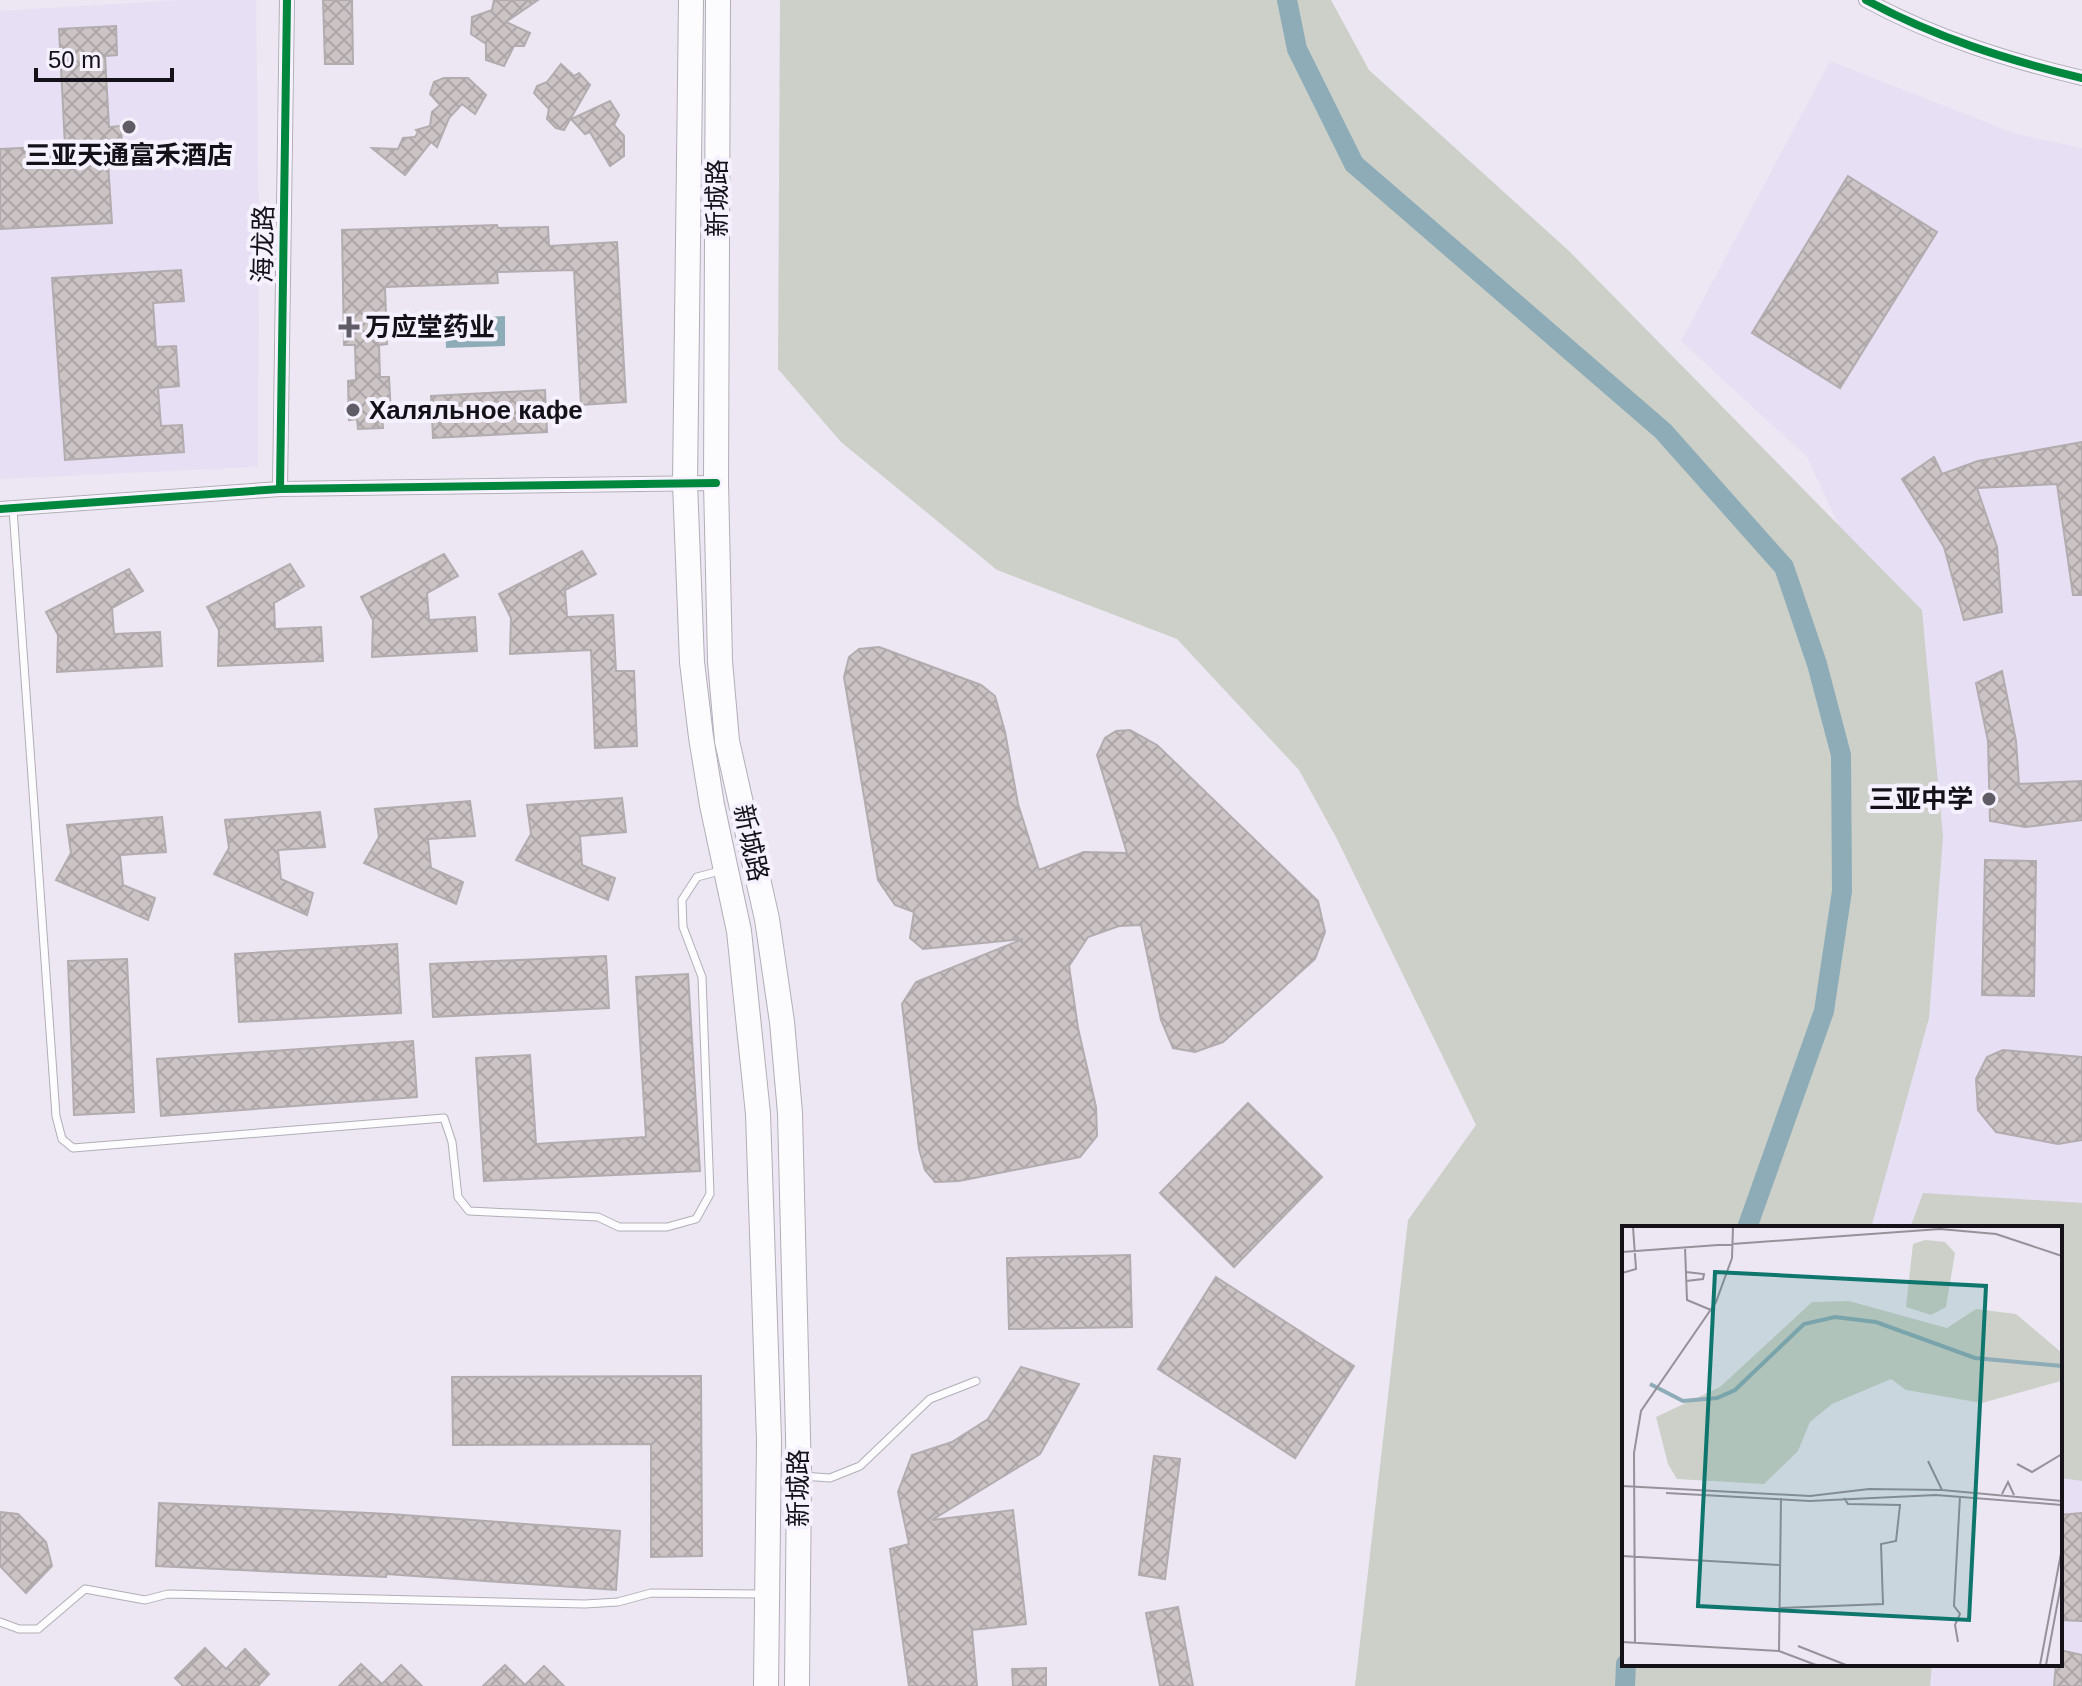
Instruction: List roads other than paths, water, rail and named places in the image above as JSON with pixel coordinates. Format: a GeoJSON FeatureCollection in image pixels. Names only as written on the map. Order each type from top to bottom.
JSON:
{"type":"FeatureCollection","features":[{"type":"Feature","properties":{"kind":"main road","name":"新城路"},"geometry":{"type":"LineString","coordinates":[[691,0],[685,483],[692,662],[701,737],[739,931],[758,1114],[769,1440],[766,1686]]}},
{"type":"Feature","properties":{"kind":"main road","name":"新城路"},"geometry":{"type":"LineString","coordinates":[[718,0],[716,483],[720,661],[727,741],[767,919],[789,1098],[799,1476],[797,1686]]}},
{"type":"Feature","properties":{"kind":"street","name":"海龙路"},"geometry":{"type":"LineString","coordinates":[[280,489],[287,0]]}},
{"type":"Feature","properties":{"kind":"street"},"geometry":{"type":"LineString","coordinates":[[1866,0],[1897,17],[2011,61],[2082,78]]}},
{"type":"Feature","properties":{"kind":"street"},"geometry":{"type":"LineString","coordinates":[[7,509],[280,489],[716,483]]}},
{"type":"Feature","properties":{"kind":"lane"},"geometry":{"type":"LineString","coordinates":[[7,509],[56,1116],[62,1139],[73,1148],[444,1118],[452,1142],[458,1197],[469,1211],[598,1217],[619,1227],[667,1227],[696,1219],[710,1194],[702,977],[683,927],[682,900],[697,877],[725,870]]}},
{"type":"Feature","properties":{"kind":"lane"},"geometry":{"type":"LineString","coordinates":[[799,1476],[830,1478],[860,1466],[930,1399],[976,1381]]}},
{"type":"Feature","properties":{"kind":"lane"},"geometry":{"type":"LineString","coordinates":[[0,1622],[19,1629],[38,1629],[85,1589],[145,1600],[168,1594],[585,1604],[618,1602],[651,1593],[767,1594]]}},
{"type":"Feature","properties":{"kind":"water"},"geometry":{"type":"Polygon","coordinates":[[[505,316],[505,346],[446,348],[445,319],[505,316]]]}},
{"type":"Feature","properties":{"kind":"waterway"},"geometry":{"type":"LineString","coordinates":[[1287,0],[1297,49],[1354,164],[1663,431],[1784,567],[1817,664],[1841,755],[1842,891],[1824,1011],[1748,1226]]}},
{"type":"Feature","properties":{"kind":"waterway"},"geometry":{"type":"LineString","coordinates":[[1625,1686],[1626,1666]]}},
{"type":"Feature","properties":{"kind":"place","name":"三亚天通富禾酒店"},"geometry":{"type":"Point","coordinates":[129,127]}},
{"type":"Feature","properties":{"kind":"place","name":"万应堂药业"},"geometry":{"type":"Point","coordinates":[349,327]}},
{"type":"Feature","properties":{"kind":"place","name":"Халяльное кафе"},"geometry":{"type":"Point","coordinates":[353,410]}},
{"type":"Feature","properties":{"kind":"place","name":"三亚中学"},"geometry":{"type":"Point","coordinates":[1989,799]}}]}
